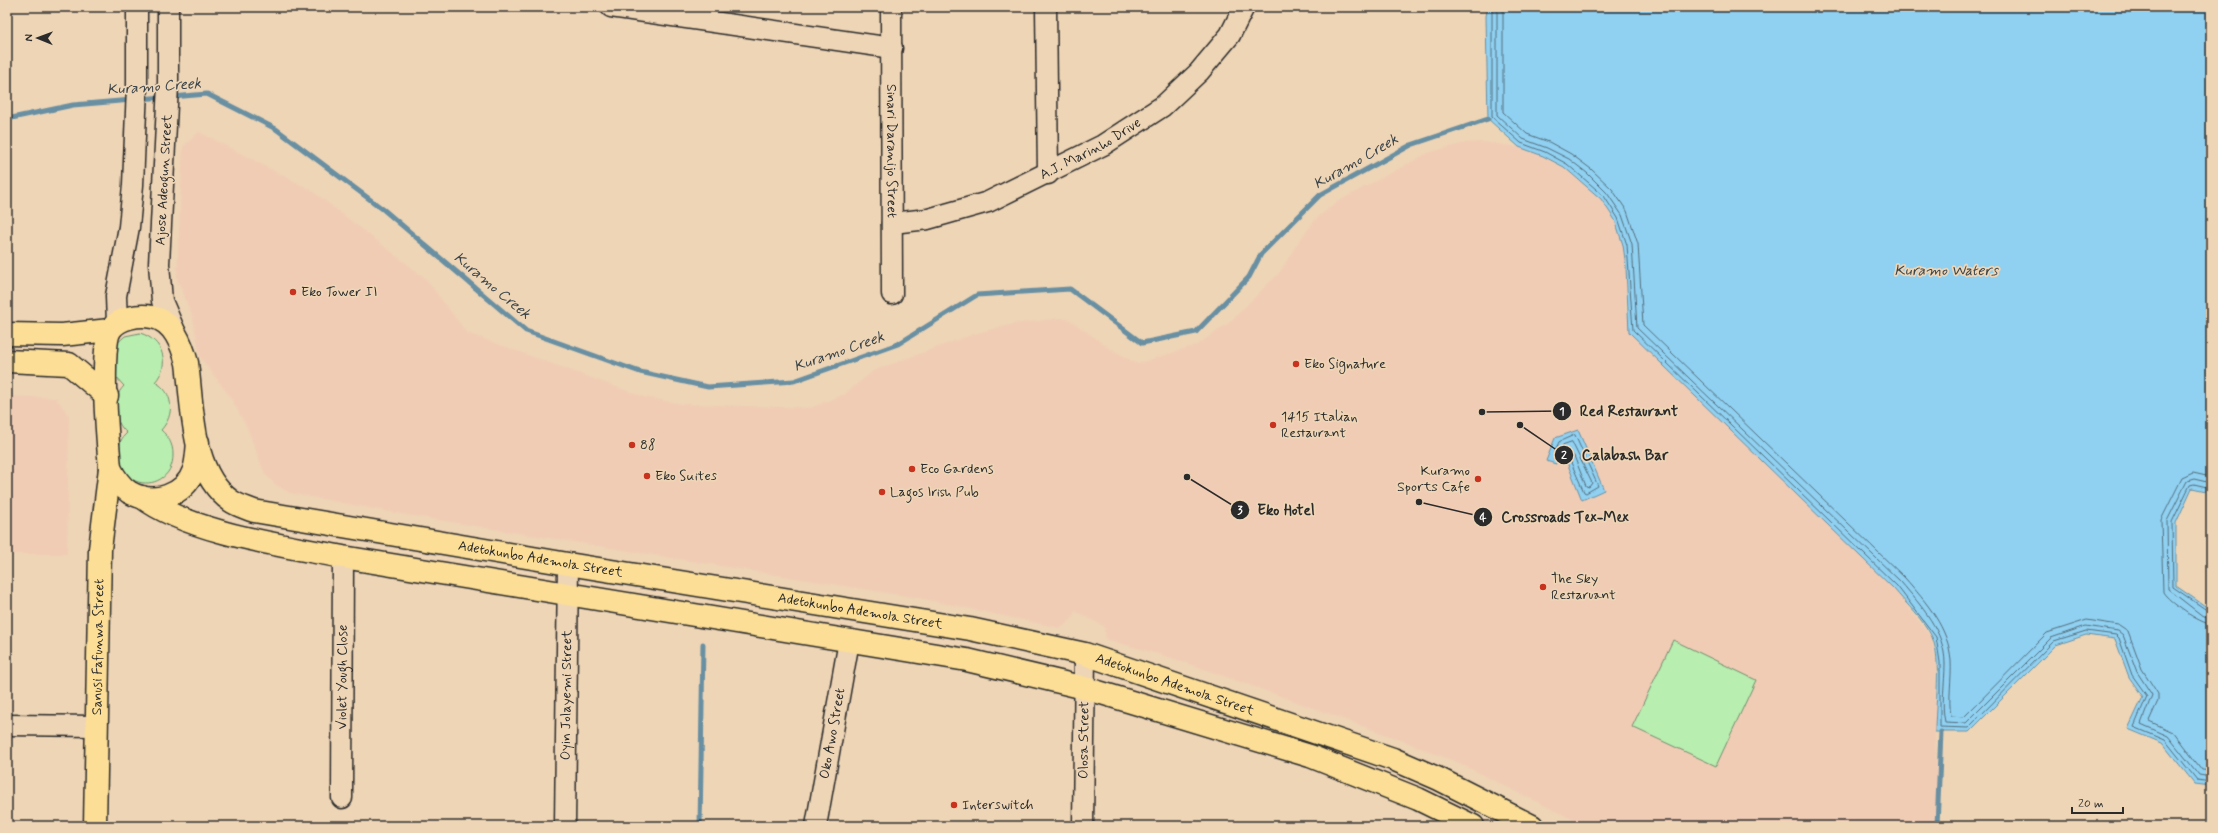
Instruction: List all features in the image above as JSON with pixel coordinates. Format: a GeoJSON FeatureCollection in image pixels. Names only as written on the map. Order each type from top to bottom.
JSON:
{"type":"FeatureCollection","features":[{"type":"Feature","properties":{"kind":"main road"},"geometry":{"type":"LineString","coordinates":[[7,334],[62,335],[113,327],[143,316],[162,320],[170,327],[183,349],[187,363],[198,442],[194,470],[187,483],[178,492],[161,497],[141,497]]}},
{"type":"Feature","properties":{"kind":"main road","name":"Sanusi Fafunwa Street"},"geometry":{"type":"LineString","coordinates":[[95,826],[100,549],[110,468],[104,357],[113,327]]}},
{"type":"Feature","properties":{"kind":"main road"},"geometry":{"type":"LineString","coordinates":[[7,361],[55,362],[70,364],[106,396]]}},
{"type":"Feature","properties":{"kind":"main road","name":"Adetokunbo Ademola Street"},"geometry":{"type":"LineString","coordinates":[[198,442],[202,464],[214,485],[232,502],[254,511],[568,564],[970,629],[1086,654],[1393,759],[1440,779],[1532,826]]}},
{"type":"Feature","properties":{"kind":"main road","name":"Adetokunbo Ademola Street"},"geometry":{"type":"LineString","coordinates":[[110,468],[117,482],[155,508],[215,529],[261,541],[342,557],[567,595],[967,660],[1085,688],[1310,756],[1418,799],[1473,826]]}},
{"type":"Feature","properties":{"kind":"street"},"geometry":{"type":"LineString","coordinates":[[113,327],[116,296],[129,227],[137,87],[137,7]]}},
{"type":"Feature","properties":{"kind":"street","name":"Ajose Adeogun Street"},"geometry":{"type":"LineString","coordinates":[[168,7],[168,85],[160,264],[161,291],[162,301],[183,349]]}},
{"type":"Feature","properties":{"kind":"street"},"geometry":{"type":"LineString","coordinates":[[610,7],[892,48]]}},
{"type":"Feature","properties":{"kind":"street","name":"Sinari Daranijo Street"},"geometry":{"type":"LineString","coordinates":[[891,7],[892,294]]}},
{"type":"Feature","properties":{"kind":"street"},"geometry":{"type":"LineString","coordinates":[[1046,7],[1048,174]]}},
{"type":"Feature","properties":{"kind":"street","name":"A.J. Marinho Drive"},"geometry":{"type":"LineString","coordinates":[[892,223],[928,219],[988,202],[1048,174],[1103,145],[1163,106],[1199,72],[1224,41],[1244,7]]}},
{"type":"Feature","properties":{"kind":"street","name":"Violet Yough Close"},"geometry":{"type":"LineString","coordinates":[[342,557],[342,798]]}},
{"type":"Feature","properties":{"kind":"street","name":"Oyin Jolayemi Street"},"geometry":{"type":"LineString","coordinates":[[565,826],[568,564]]}},
{"type":"Feature","properties":{"kind":"street","name":"Oko Awo Street"},"geometry":{"type":"LineString","coordinates":[[816,826],[849,641]]}},
{"type":"Feature","properties":{"kind":"street","name":"Olosa Street"},"geometry":{"type":"LineString","coordinates":[[1083,826],[1086,654]]}},
{"type":"Feature","properties":{"kind":"street"},"geometry":{"type":"LineString","coordinates":[[7,725],[96,726]]}},
{"type":"Feature","properties":{"kind":"shaded area"},"geometry":{"type":"Polygon","coordinates":[[[199,132],[311,190],[425,278],[467,333],[644,397],[682,404],[811,408],[845,394],[873,371],[974,334],[1013,324],[1062,318],[1070,320],[1106,346],[1137,364],[1197,345],[1229,323],[1280,272],[1299,241],[1317,218],[1339,201],[1428,153],[1465,143],[1483,142],[1519,147],[1543,156],[1564,167],[1581,181],[1601,199],[1615,220],[1623,245],[1626,267],[1626,312],[1894,589],[1932,638],[1936,662],[1935,732],[1939,826],[1586,826],[1459,763],[1406,742],[1172,658],[1106,639],[1104,626],[1075,611],[1072,619],[1061,628],[924,599],[396,513],[290,493],[276,485],[265,474],[247,427],[229,395],[200,357],[193,318],[177,278],[183,147],[199,132]]]}},
{"type":"Feature","properties":{"kind":"shaded area"},"geometry":{"type":"Polygon","coordinates":[[[7,396],[56,398],[69,416],[67,554],[7,554],[7,396]]]}},
{"type":"Feature","properties":{"kind":"green space"},"geometry":{"type":"Polygon","coordinates":[[[140,333],[148,336],[154,341],[162,353],[163,368],[155,382],[161,386],[169,398],[169,418],[161,430],[170,440],[173,454],[171,466],[165,475],[157,481],[148,483],[138,482],[129,477],[123,469],[119,447],[122,439],[127,433],[122,428],[116,416],[115,410],[117,397],[124,386],[115,376],[114,346],[125,336],[140,333]]]}},
{"type":"Feature","properties":{"kind":"green space"},"geometry":{"type":"Polygon","coordinates":[[[1673,640],[1756,680],[1716,766],[1632,727],[1673,640]]]}},
{"type":"Feature","properties":{"kind":"water","name":"Kuramo Waters"},"geometry":{"type":"Polygon","coordinates":[[[1488,7],[2210,7],[2211,492],[2192,488],[2176,523],[2176,586],[2211,610],[2211,786],[2195,784],[2162,743],[2128,729],[2143,697],[2129,677],[2115,639],[2086,635],[2056,645],[1969,732],[1935,732],[1937,658],[1932,637],[1924,624],[1894,589],[1629,332],[1626,267],[1623,245],[1615,220],[1601,199],[1564,167],[1543,156],[1519,147],[1488,119],[1486,16],[1488,7]]]}},
{"type":"Feature","properties":{"kind":"water"},"geometry":{"type":"Polygon","coordinates":[[[1578,430],[1604,490],[1582,500],[1566,460],[1558,458],[1556,464],[1546,461],[1555,438],[1578,430]]]}},
{"type":"Feature","properties":{"kind":"waterway","name":"Kuramo Creek"},"geometry":{"type":"LineString","coordinates":[[172,97],[207,94],[276,129],[384,210],[526,331],[640,372],[708,387],[794,381],[898,344],[977,295],[1070,289],[1142,343],[1196,332],[1249,277],[1261,254],[1320,195],[1411,145],[1488,119]]}},
{"type":"Feature","properties":{"kind":"waterway","name":"Kuramo Creek"},"geometry":{"type":"LineString","coordinates":[[140,99],[164,97]]}},
{"type":"Feature","properties":{"kind":"waterway","name":"Kuramo Creek"},"geometry":{"type":"LineString","coordinates":[[7,119],[73,105],[132,100]]}},
{"type":"Feature","properties":{"kind":"waterway"},"geometry":{"type":"LineString","coordinates":[[700,826],[703,644]]}},
{"type":"Feature","properties":{"kind":"waterway"},"geometry":{"type":"LineString","coordinates":[[1937,826],[1941,732]]}},
{"type":"Feature","properties":{"kind":"place","name":"Eko Tower II"},"geometry":{"type":"Point","coordinates":[293,292]}},
{"type":"Feature","properties":{"kind":"place","name":"Eko Signature"},"geometry":{"type":"Point","coordinates":[1296,364]}},
{"type":"Feature","properties":{"kind":"place","name":"Red Restaurant"},"geometry":{"type":"Point","coordinates":[1482,412]}},
{"type":"Feature","properties":{"kind":"place","name":"1415 Italian Restaurant"},"geometry":{"type":"Point","coordinates":[1273,425]}},
{"type":"Feature","properties":{"kind":"place","name":"Calabash Bar"},"geometry":{"type":"Point","coordinates":[1520,425]}},
{"type":"Feature","properties":{"kind":"place","name":"88"},"geometry":{"type":"Point","coordinates":[632,445]}},
{"type":"Feature","properties":{"kind":"place","name":"Eco Gardens"},"geometry":{"type":"Point","coordinates":[912,469]}},
{"type":"Feature","properties":{"kind":"place","name":"Eko Suites"},"geometry":{"type":"Point","coordinates":[647,476]}},
{"type":"Feature","properties":{"kind":"place","name":"Eko Hotel"},"geometry":{"type":"Point","coordinates":[1187,477]}},
{"type":"Feature","properties":{"kind":"place","name":"Kuramo Sports Cafe"},"geometry":{"type":"Point","coordinates":[1478,479]}},
{"type":"Feature","properties":{"kind":"place","name":"Lagos Irish Pub"},"geometry":{"type":"Point","coordinates":[882,492]}},
{"type":"Feature","properties":{"kind":"place","name":"Crossroads Tex-Mex"},"geometry":{"type":"Point","coordinates":[1419,502]}},
{"type":"Feature","properties":{"kind":"place","name":"The Sky Restaruant"},"geometry":{"type":"Point","coordinates":[1543,587]}},
{"type":"Feature","properties":{"kind":"place","name":"Interswitch"},"geometry":{"type":"Point","coordinates":[954,805]}}]}
